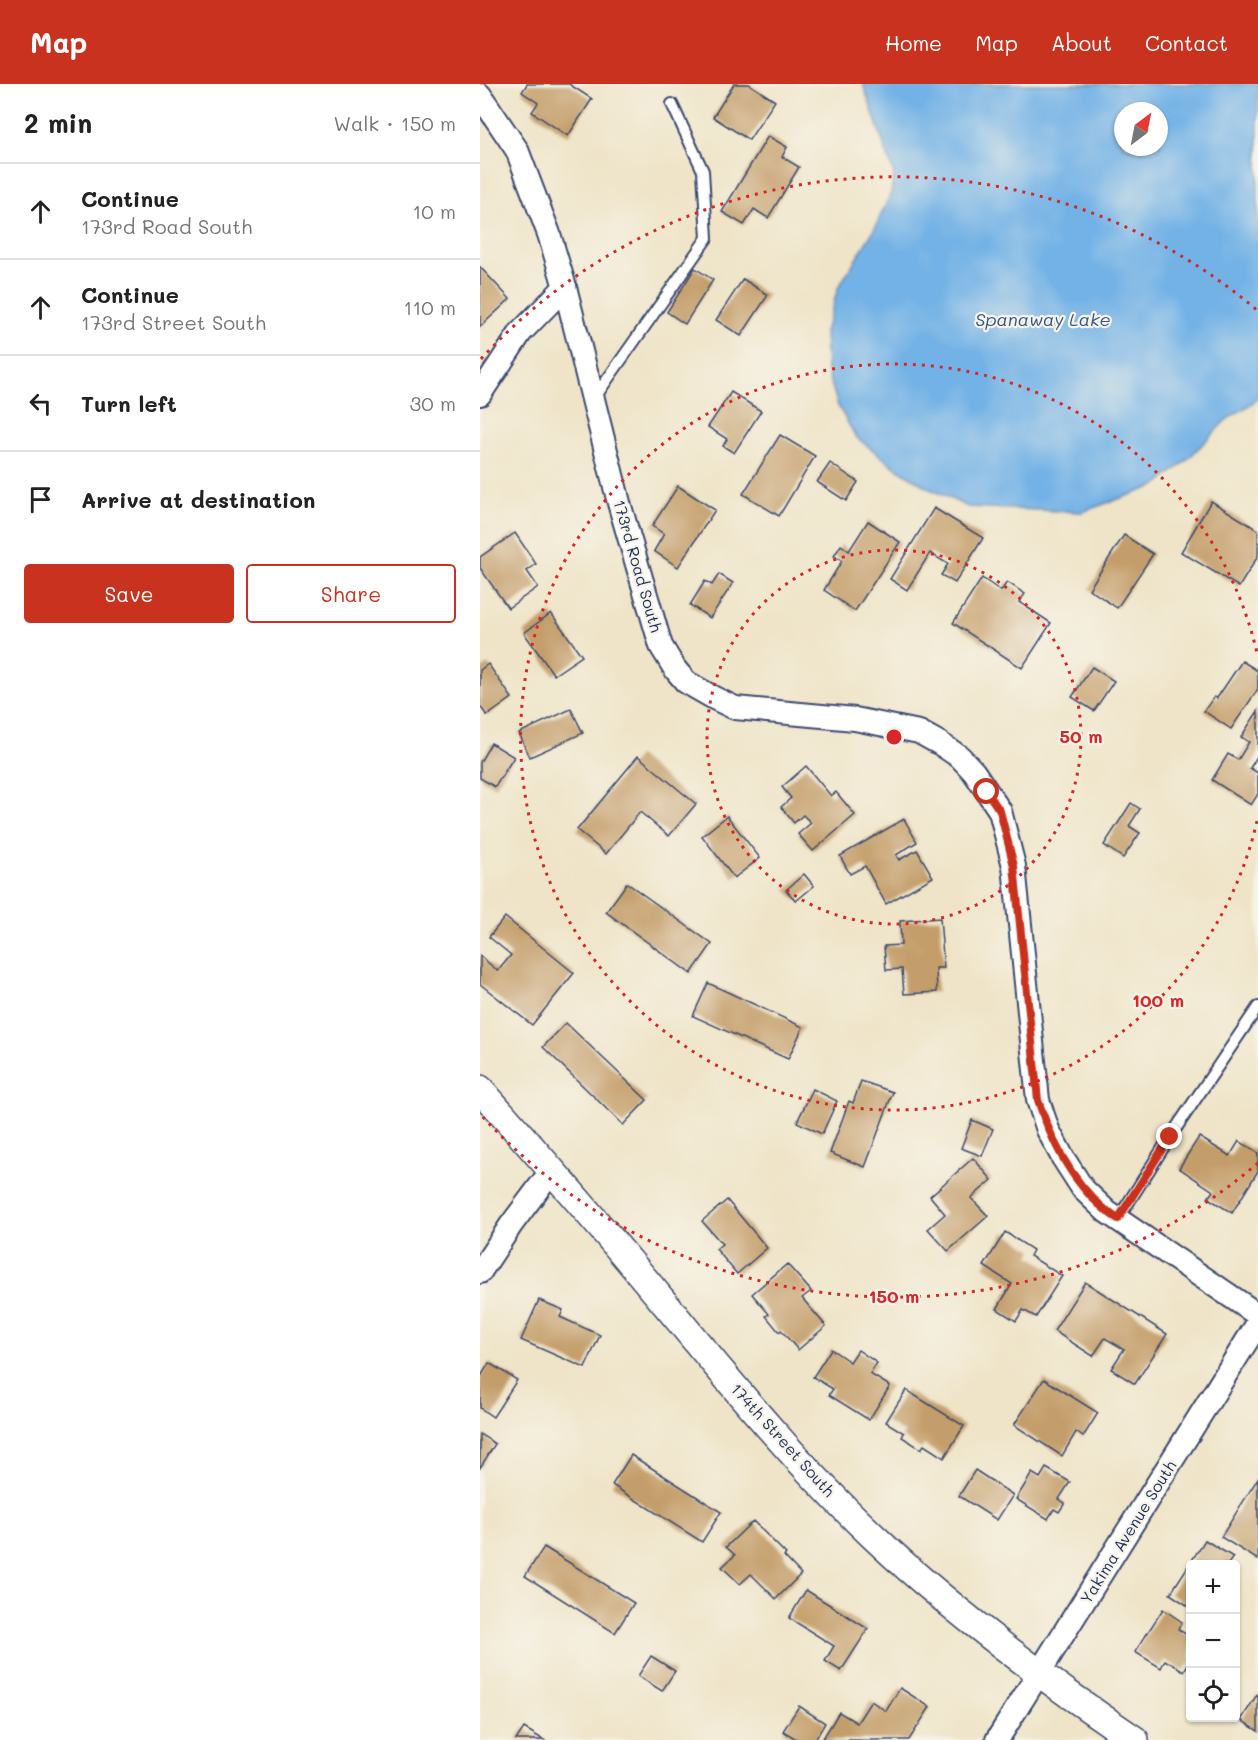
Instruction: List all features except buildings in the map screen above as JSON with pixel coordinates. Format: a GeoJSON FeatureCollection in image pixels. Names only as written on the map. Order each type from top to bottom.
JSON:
{"type":"FeatureCollection","features":[{"type":"Feature","properties":{"kind":"street","name":"173rd Road South"},"geometry":{"type":"LineString","coordinates":[[480,95],[517,150],[549,234],[565,286],[619,503],[661,646],[675,669],[686,682],[735,708],[855,719],[919,732],[939,742],[974,772],[1000,811],[1014,866],[1038,1100],[1048,1130],[1078,1181],[1107,1212],[1258,1315]]}},
{"type":"Feature","properties":{"kind":"street"},"geometry":{"type":"LineString","coordinates":[[480,394],[521,332],[565,286]]}},
{"type":"Feature","properties":{"kind":"street","name":"174th Street South"},"geometry":{"type":"LineString","coordinates":[[480,1089],[552,1170],[761,1417],[831,1494],[874,1537],[923,1581],[1040,1673],[1135,1740]]}},
{"type":"Feature","properties":{"kind":"street"},"geometry":{"type":"LineString","coordinates":[[480,1272],[552,1170]]}},
{"type":"Feature","properties":{"kind":"street","name":"Yakima Avenue South"},"geometry":{"type":"LineString","coordinates":[[997,1740],[1258,1323]]}},
{"type":"Feature","properties":{"kind":"lane"},"geometry":{"type":"LineString","coordinates":[[593,400],[706,238],[703,171],[672,104]]}},
{"type":"Feature","properties":{"kind":"lane"},"geometry":{"type":"LineString","coordinates":[[1118,1219],[1170,1137],[1258,1008]]}},
{"type":"Feature","properties":{"kind":"water","name":"Spanaway Lake"},"geometry":{"type":"Polygon","coordinates":[[[863,84],[1258,84],[1258,399],[1225,421],[1185,462],[1155,486],[1082,512],[968,507],[930,489],[895,467],[856,437],[838,406],[827,370],[825,332],[838,288],[874,230],[891,193],[894,174],[863,84]]]}},
{"type":"Feature","properties":{"kind":"route"},"geometry":{"type":"LineString","coordinates":[[987,792],[1000,811],[1014,866],[1038,1100],[1048,1130],[1083,1188],[1107,1212],[1118,1219],[1170,1137]]}}]}
